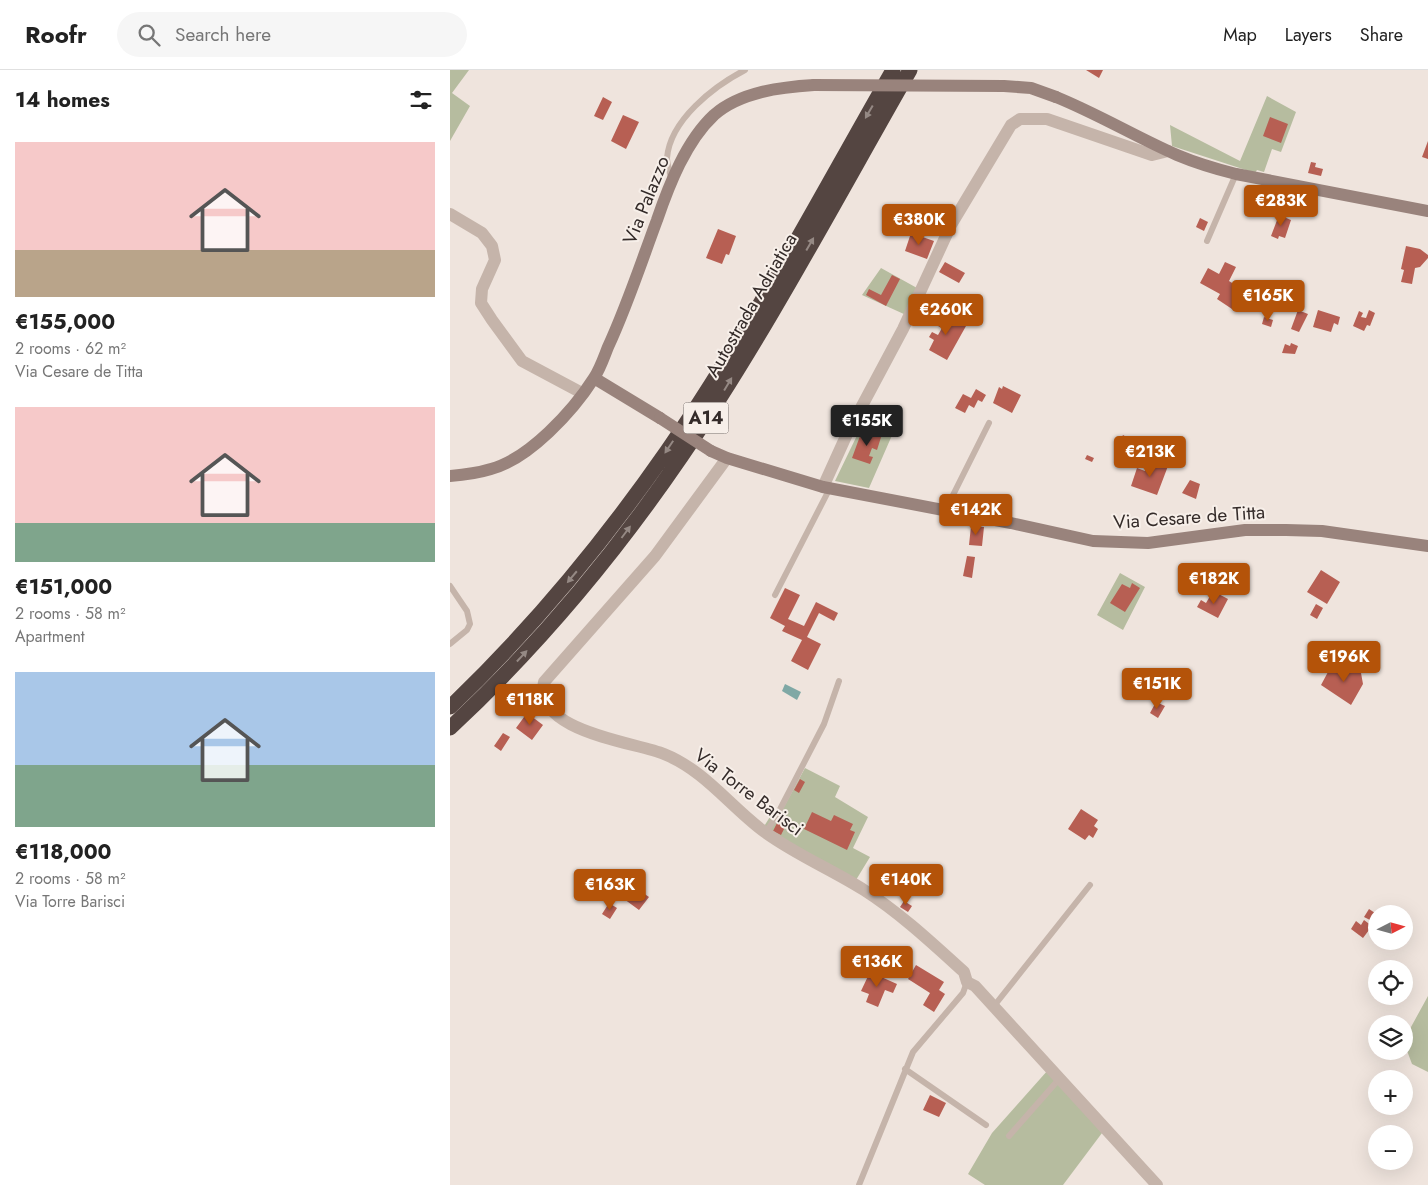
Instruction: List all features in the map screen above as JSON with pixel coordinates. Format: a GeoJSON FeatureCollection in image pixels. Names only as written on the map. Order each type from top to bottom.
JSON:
{"type":"FeatureCollection","features":[{"type":"Feature","properties":{"kind":"highway","name":"Autostrada Adriatica"},"geometry":{"type":"LineString","coordinates":[[450,707],[514,642],[566,584],[612,527],[662,457],[723,364],[893,70]]}},
{"type":"Feature","properties":{"kind":"highway","name":"Autostrada Adriatica"},"geometry":{"type":"LineString","coordinates":[[450,728],[548,628],[624,536],[681,457],[754,341],[910,70]]}},
{"type":"Feature","properties":{"kind":"street","name":"Via Palazzo"},"geometry":{"type":"LineString","coordinates":[[450,476],[491,469],[527,452],[565,414],[594,378],[618,326],[672,179],[691,145],[714,115],[730,104],[768,91],[814,85],[1004,86],[1031,88],[1089,110],[1168,151],[1236,174],[1428,211]]}},
{"type":"Feature","properties":{"kind":"street"},"geometry":{"type":"LineString","coordinates":[[826,488],[848,434],[903,329],[951,225],[1012,126],[1020,119],[1047,119],[1143,153],[1152,155],[1168,151]]}},
{"type":"Feature","properties":{"kind":"street"},"geometry":{"type":"LineString","coordinates":[[450,214],[482,233],[492,246],[494,260],[482,289],[481,303],[522,361],[582,393]]}},
{"type":"Feature","properties":{"kind":"street","name":"Via Cesare de Titta"},"geometry":{"type":"LineString","coordinates":[[594,378],[727,458],[826,488],[1093,541],[1148,542],[1246,530],[1286,530],[1322,531],[1428,546]]}},
{"type":"Feature","properties":{"kind":"street","name":"Via Torre Barisci"},"geometry":{"type":"LineString","coordinates":[[727,458],[655,556],[544,682],[542,691],[552,709],[570,724],[599,737],[664,754],[686,766],[708,781],[766,833],[865,891],[897,914],[964,972],[968,982],[975,986],[994,1006],[1157,1185]]}},
{"type":"Feature","properties":{"kind":"lane"},"geometry":{"type":"LineString","coordinates":[[672,179],[667,159],[673,139],[688,114],[708,94],[745,70]]}},
{"type":"Feature","properties":{"kind":"lane"},"geometry":{"type":"LineString","coordinates":[[1207,241],[1236,174]]}},
{"type":"Feature","properties":{"kind":"lane"},"geometry":{"type":"LineString","coordinates":[[945,511],[989,423]]}},
{"type":"Feature","properties":{"kind":"lane"},"geometry":{"type":"LineString","coordinates":[[775,596],[826,488]]}},
{"type":"Feature","properties":{"kind":"lane"},"geometry":{"type":"LineString","coordinates":[[450,586],[466,611],[470,624],[467,630],[450,644]]}},
{"type":"Feature","properties":{"kind":"lane"},"geometry":{"type":"LineString","coordinates":[[766,833],[776,819],[824,724],[839,681]]}},
{"type":"Feature","properties":{"kind":"lane"},"geometry":{"type":"LineString","coordinates":[[994,1006],[1090,885]]}},
{"type":"Feature","properties":{"kind":"lane"},"geometry":{"type":"LineString","coordinates":[[859,1185],[913,1052],[963,993],[968,982]]}},
{"type":"Feature","properties":{"kind":"lane"},"geometry":{"type":"LineString","coordinates":[[905,1069],[986,1125]]}},
{"type":"Feature","properties":{"kind":"lane"},"geometry":{"type":"LineString","coordinates":[[1009,1136],[1060,1078]]}},
{"type":"Feature","properties":{"kind":"green space"},"geometry":{"type":"Polygon","coordinates":[[[450,70],[469,70],[452,93],[470,106],[450,141],[450,70]]]}},
{"type":"Feature","properties":{"kind":"green space"},"geometry":{"type":"Polygon","coordinates":[[[1267,96],[1296,112],[1281,152],[1272,149],[1264,172],[1257,170],[1255,173],[1172,146],[1170,125],[1240,161],[1267,96]]]}},
{"type":"Feature","properties":{"kind":"green space"},"geometry":{"type":"Polygon","coordinates":[[[881,268],[917,288],[906,315],[862,295],[881,268]]]}},
{"type":"Feature","properties":{"kind":"green space"},"geometry":{"type":"Polygon","coordinates":[[[863,423],[893,433],[869,488],[835,481],[863,423]]]}},
{"type":"Feature","properties":{"kind":"green space"},"geometry":{"type":"Polygon","coordinates":[[[1120,573],[1145,587],[1123,630],[1097,615],[1120,573]]]}},
{"type":"Feature","properties":{"kind":"green space"},"geometry":{"type":"Polygon","coordinates":[[[805,768],[840,786],[835,797],[868,817],[853,848],[870,857],[856,880],[763,828],[773,812],[779,816],[805,768]]]}},
{"type":"Feature","properties":{"kind":"green space"},"geometry":{"type":"Polygon","coordinates":[[[1428,996],[1428,1072],[1412,1064],[1410,1060],[1413,1060],[1413,1023],[1428,996]]]}},
{"type":"Feature","properties":{"kind":"green space"},"geometry":{"type":"Polygon","coordinates":[[[1048,1070],[1102,1133],[1063,1185],[985,1185],[968,1174],[992,1133],[1048,1070]]]}},
{"type":"Feature","properties":{"kind":"water"},"geometry":{"type":"Polygon","coordinates":[[[785,684],[801,692],[797,700],[782,691],[785,684]]]}},
{"type":"Feature","properties":{"kind":"building"},"geometry":{"type":"Polygon","coordinates":[[[1086,70],[1103,70],[1099,78],[1086,70]]]}},
{"type":"Feature","properties":{"kind":"building"},"geometry":{"type":"Polygon","coordinates":[[[603,97],[612,102],[603,120],[594,116],[603,97]]]}},
{"type":"Feature","properties":{"kind":"building"},"geometry":{"type":"Polygon","coordinates":[[[623,115],[639,122],[626,149],[611,141],[623,115]]]}},
{"type":"Feature","properties":{"kind":"building"},"geometry":{"type":"Polygon","coordinates":[[[1270,117],[1288,124],[1281,143],[1263,136],[1270,117]]]}},
{"type":"Feature","properties":{"kind":"building"},"geometry":{"type":"Polygon","coordinates":[[[1428,141],[1428,159],[1422,157],[1428,141]]]}},
{"type":"Feature","properties":{"kind":"building"},"geometry":{"type":"Polygon","coordinates":[[[1311,162],[1316,163],[1315,167],[1323,169],[1321,176],[1308,173],[1311,162]]]}},
{"type":"Feature","properties":{"kind":"building"},"geometry":{"type":"Polygon","coordinates":[[[1279,215],[1291,220],[1285,238],[1279,236],[1278,239],[1271,236],[1279,215]]]}},
{"type":"Feature","properties":{"kind":"building"},"geometry":{"type":"Polygon","coordinates":[[[1200,218],[1208,222],[1204,231],[1196,227],[1200,218]]]}},
{"type":"Feature","properties":{"kind":"building"},"geometry":{"type":"Polygon","coordinates":[[[718,229],[736,236],[729,255],[726,254],[722,264],[706,258],[718,229]]]}},
{"type":"Feature","properties":{"kind":"building"},"geometry":{"type":"Polygon","coordinates":[[[911,233],[934,241],[927,259],[905,251],[911,233]]]}},
{"type":"Feature","properties":{"kind":"building"},"geometry":{"type":"Polygon","coordinates":[[[1406,246],[1420,249],[1428,255],[1428,258],[1420,267],[1415,268],[1412,284],[1401,282],[1404,270],[1401,269],[1406,246]]]}},
{"type":"Feature","properties":{"kind":"building"},"geometry":{"type":"Polygon","coordinates":[[[945,262],[965,273],[959,283],[939,272],[945,262]]]}},
{"type":"Feature","properties":{"kind":"building"},"geometry":{"type":"Polygon","coordinates":[[[1225,262],[1236,267],[1229,281],[1237,286],[1240,281],[1249,286],[1235,311],[1217,299],[1220,294],[1200,283],[1208,268],[1219,274],[1225,262]]]}},
{"type":"Feature","properties":{"kind":"building"},"geometry":{"type":"Polygon","coordinates":[[[892,275],[900,279],[886,306],[866,295],[869,289],[881,295],[892,275]]]}},
{"type":"Feature","properties":{"kind":"building"},"geometry":{"type":"Polygon","coordinates":[[[1298,310],[1308,314],[1299,332],[1291,329],[1298,310]]]}},
{"type":"Feature","properties":{"kind":"building"},"geometry":{"type":"Polygon","coordinates":[[[1318,310],[1340,317],[1338,325],[1334,323],[1331,332],[1313,327],[1318,310]]]}},
{"type":"Feature","properties":{"kind":"building"},"geometry":{"type":"Polygon","coordinates":[[[1369,310],[1375,313],[1370,326],[1367,325],[1364,331],[1353,326],[1359,311],[1363,313],[1361,317],[1366,318],[1369,310]]]}},
{"type":"Feature","properties":{"kind":"building"},"geometry":{"type":"Polygon","coordinates":[[[939,312],[966,326],[947,360],[929,350],[934,340],[929,337],[932,332],[938,335],[942,328],[934,324],[939,312]]]}},
{"type":"Feature","properties":{"kind":"building"},"geometry":{"type":"Polygon","coordinates":[[[1264,317],[1273,320],[1271,327],[1262,324],[1264,317]]]}},
{"type":"Feature","properties":{"kind":"building"},"geometry":{"type":"Polygon","coordinates":[[[1291,343],[1298,346],[1295,354],[1282,353],[1285,344],[1290,346],[1291,343]]]}},
{"type":"Feature","properties":{"kind":"building"},"geometry":{"type":"Polygon","coordinates":[[[1003,386],[1021,395],[1012,413],[993,403],[999,387],[1002,389],[1003,386]]]}},
{"type":"Feature","properties":{"kind":"building"},"geometry":{"type":"Polygon","coordinates":[[[976,389],[986,395],[982,402],[978,400],[974,408],[969,405],[965,413],[955,408],[963,394],[971,398],[976,389]]]}},
{"type":"Feature","properties":{"kind":"building"},"geometry":{"type":"Polygon","coordinates":[[[867,429],[882,434],[877,450],[872,448],[869,456],[873,457],[870,464],[852,458],[860,436],[869,439],[871,433],[866,432],[867,429]]]}},
{"type":"Feature","properties":{"kind":"building"},"geometry":{"type":"Polygon","coordinates":[[[1123,435],[1128,438],[1124,447],[1145,457],[1142,465],[1115,451],[1123,435]]]}},
{"type":"Feature","properties":{"kind":"building"},"geometry":{"type":"Polygon","coordinates":[[[1087,455],[1094,458],[1092,462],[1085,459],[1087,455]]]}},
{"type":"Feature","properties":{"kind":"building"},"geometry":{"type":"Polygon","coordinates":[[[1149,460],[1168,466],[1157,495],[1131,486],[1137,468],[1145,471],[1149,460]]]}},
{"type":"Feature","properties":{"kind":"building"},"geometry":{"type":"Polygon","coordinates":[[[1190,480],[1200,484],[1196,499],[1182,493],[1190,480]]]}},
{"type":"Feature","properties":{"kind":"building"},"geometry":{"type":"Polygon","coordinates":[[[971,526],[984,527],[982,546],[969,545],[971,526]]]}},
{"type":"Feature","properties":{"kind":"building"},"geometry":{"type":"Polygon","coordinates":[[[967,556],[975,557],[972,578],[963,576],[967,556]]]}},
{"type":"Feature","properties":{"kind":"building"},"geometry":{"type":"Polygon","coordinates":[[[1321,570],[1340,582],[1327,604],[1307,592],[1321,570]]]}},
{"type":"Feature","properties":{"kind":"building"},"geometry":{"type":"Polygon","coordinates":[[[1132,583],[1140,588],[1125,612],[1110,603],[1122,584],[1130,588],[1132,583]]]}},
{"type":"Feature","properties":{"kind":"building"},"geometry":{"type":"Polygon","coordinates":[[[785,588],[800,595],[788,619],[804,626],[816,602],[838,613],[834,621],[819,613],[807,637],[821,644],[808,670],[791,661],[802,640],[782,631],[785,626],[770,618],[785,588]]]}},
{"type":"Feature","properties":{"kind":"building"},"geometry":{"type":"Polygon","coordinates":[[[1213,591],[1228,599],[1218,618],[1197,607],[1201,600],[1206,603],[1213,591]]]}},
{"type":"Feature","properties":{"kind":"building"},"geometry":{"type":"Polygon","coordinates":[[[1316,604],[1323,608],[1317,619],[1310,615],[1316,604]]]}},
{"type":"Feature","properties":{"kind":"building"},"geometry":{"type":"Polygon","coordinates":[[[1336,666],[1345,671],[1348,667],[1361,673],[1363,684],[1351,705],[1321,685],[1328,672],[1330,673],[1336,666]]]}},
{"type":"Feature","properties":{"kind":"building"},"geometry":{"type":"Polygon","coordinates":[[[1156,702],[1165,706],[1158,718],[1150,713],[1156,702]]]}},
{"type":"Feature","properties":{"kind":"building"},"geometry":{"type":"Polygon","coordinates":[[[527,713],[543,725],[532,740],[516,728],[527,713]]]}},
{"type":"Feature","properties":{"kind":"building"},"geometry":{"type":"Polygon","coordinates":[[[503,733],[510,737],[501,751],[494,746],[503,733]]]}},
{"type":"Feature","properties":{"kind":"building"},"geometry":{"type":"Polygon","coordinates":[[[800,779],[805,782],[799,793],[794,790],[800,779]]]}},
{"type":"Feature","properties":{"kind":"building"},"geometry":{"type":"Polygon","coordinates":[[[1081,809],[1098,820],[1094,826],[1098,829],[1093,838],[1089,835],[1085,840],[1068,829],[1081,809]]]}},
{"type":"Feature","properties":{"kind":"building"},"geometry":{"type":"Polygon","coordinates":[[[812,812],[831,821],[834,815],[853,824],[850,830],[855,832],[847,850],[804,829],[812,812]]]}},
{"type":"Feature","properties":{"kind":"building"},"geometry":{"type":"Polygon","coordinates":[[[780,817],[788,821],[781,835],[773,831],[780,817]]]}},
{"type":"Feature","properties":{"kind":"building"},"geometry":{"type":"Polygon","coordinates":[[[633,886],[649,897],[639,910],[624,899],[633,886]]]}},
{"type":"Feature","properties":{"kind":"building"},"geometry":{"type":"Polygon","coordinates":[[[904,901],[912,906],[908,912],[900,907],[904,901]]]}},
{"type":"Feature","properties":{"kind":"building"},"geometry":{"type":"Polygon","coordinates":[[[609,903],[617,908],[610,919],[602,914],[609,903]]]}},
{"type":"Feature","properties":{"kind":"building"},"geometry":{"type":"Polygon","coordinates":[[[1368,911],[1368,919],[1364,917],[1368,911]]]}},
{"type":"Feature","properties":{"kind":"building"},"geometry":{"type":"Polygon","coordinates":[[[1364,920],[1368,923],[1368,931],[1363,938],[1351,929],[1356,921],[1361,925],[1364,920]]]}},
{"type":"Feature","properties":{"kind":"building"},"geometry":{"type":"Polygon","coordinates":[[[916,965],[944,982],[939,990],[945,994],[934,1012],[923,1005],[930,993],[908,979],[916,965]]]}},
{"type":"Feature","properties":{"kind":"building"},"geometry":{"type":"Polygon","coordinates":[[[870,972],[897,984],[893,993],[885,990],[878,1007],[866,1002],[869,994],[861,991],[870,972]]]}},
{"type":"Feature","properties":{"kind":"building"},"geometry":{"type":"Polygon","coordinates":[[[930,1095],[946,1103],[939,1117],[923,1110],[930,1095]]]}}]}
